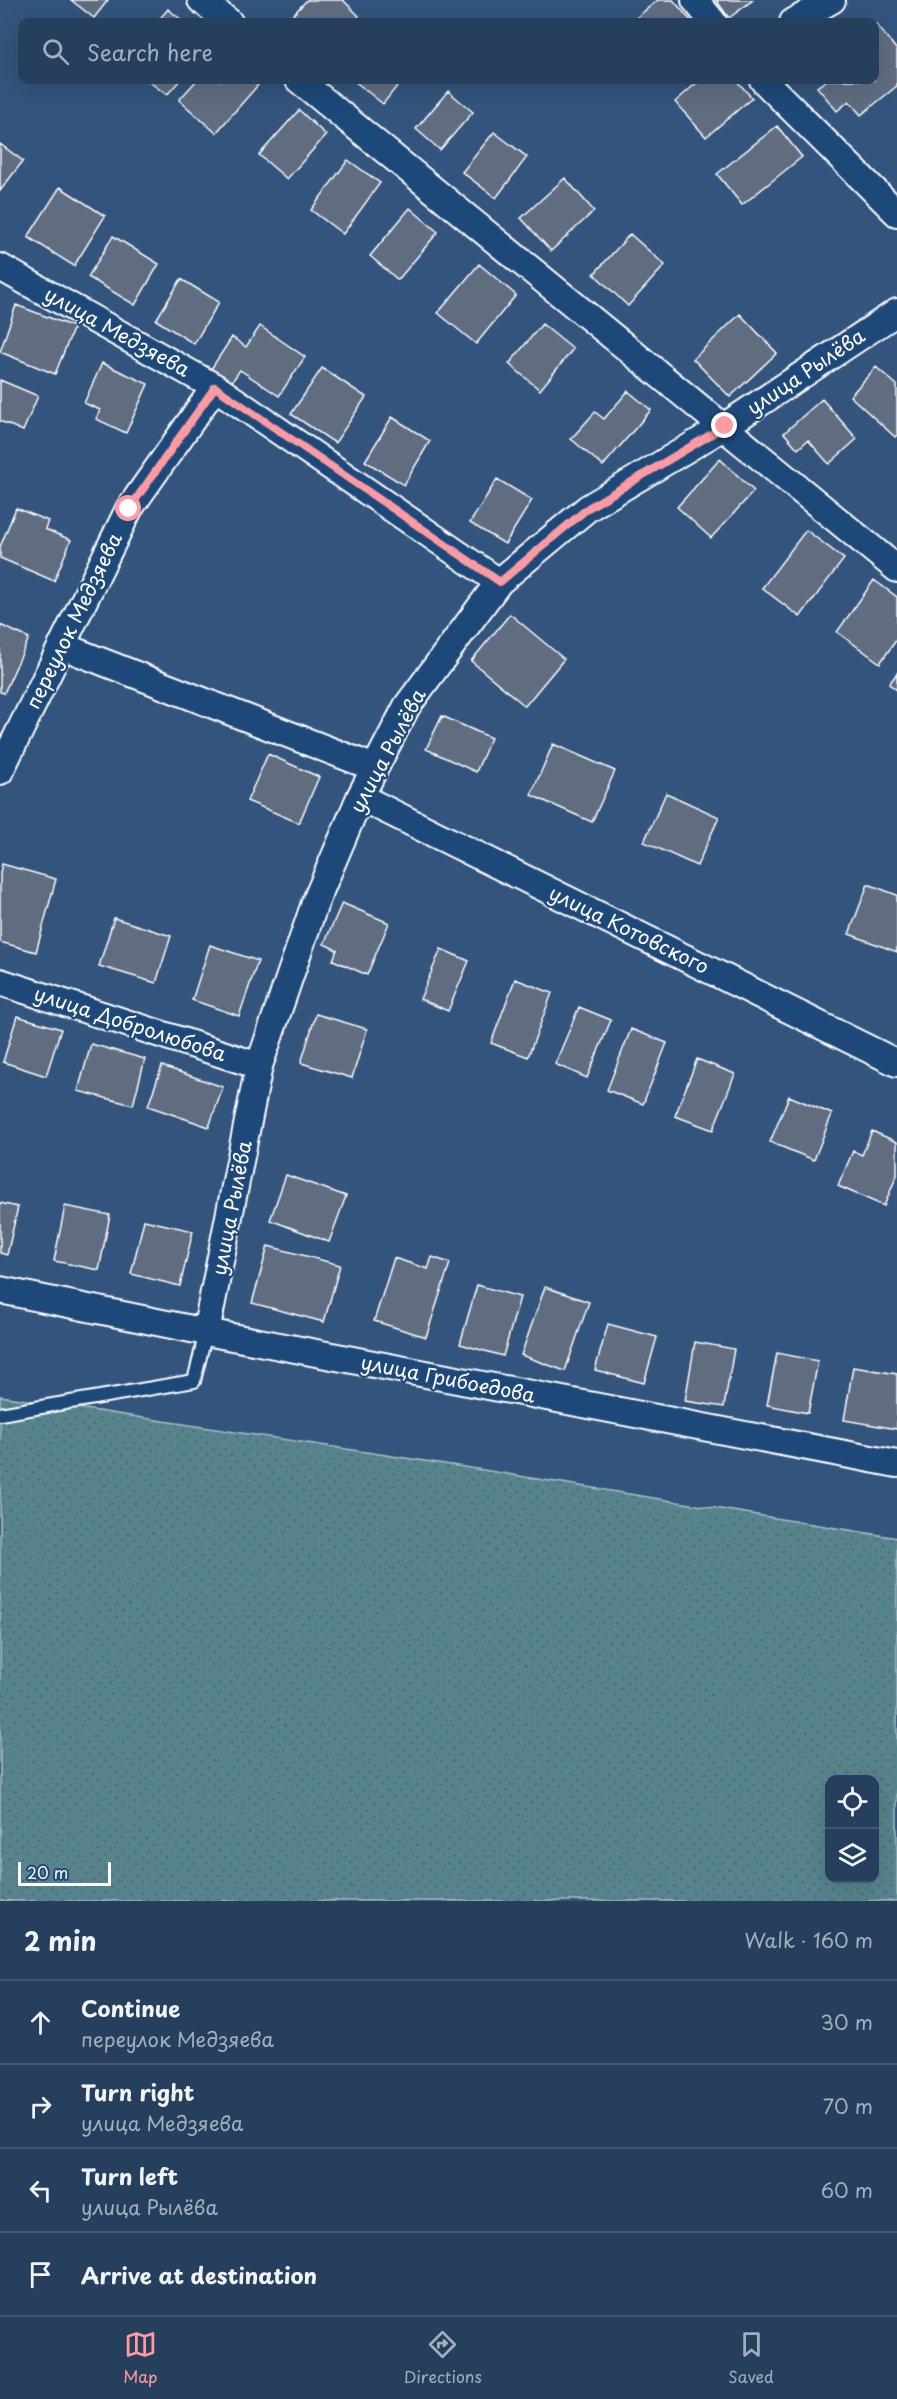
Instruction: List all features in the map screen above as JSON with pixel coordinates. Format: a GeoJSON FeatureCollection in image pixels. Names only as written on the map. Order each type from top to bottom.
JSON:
{"type":"FeatureCollection","features":[{"type":"Feature","properties":{"kind":"street"},"geometry":{"type":"LineString","coordinates":[[201,0],[224,18]]}},
{"type":"Feature","properties":{"kind":"street"},"geometry":{"type":"LineString","coordinates":[[695,0],[710,18]]}},
{"type":"Feature","properties":{"kind":"street"},"geometry":{"type":"LineString","coordinates":[[800,18],[832,0]]}},
{"type":"Feature","properties":{"kind":"street"},"geometry":{"type":"LineString","coordinates":[[304,84],[725,426],[897,569]]}},
{"type":"Feature","properties":{"kind":"street"},"geometry":{"type":"LineString","coordinates":[[767,84],[897,213]]}},
{"type":"Feature","properties":{"kind":"street","name":"улица Медзяева"},"geometry":{"type":"LineString","coordinates":[[0,267],[215,387],[500,582]]}},
{"type":"Feature","properties":{"kind":"street","name":"улица Рылёва"},"geometry":{"type":"LineString","coordinates":[[206,1332],[259,1066],[315,903],[360,797],[407,706],[500,582],[588,508],[725,426],[897,312]]}},
{"type":"Feature","properties":{"kind":"street","name":"переулок Медзяева"},"geometry":{"type":"LineString","coordinates":[[0,771],[129,509],[215,387]]}},
{"type":"Feature","properties":{"kind":"street"},"geometry":{"type":"LineString","coordinates":[[62,646],[375,768]]}},
{"type":"Feature","properties":{"kind":"street","name":"улица Котовского"},"geometry":{"type":"LineString","coordinates":[[360,797],[897,1063]]}},
{"type":"Feature","properties":{"kind":"street","name":"улица Добролюбова"},"geometry":{"type":"LineString","coordinates":[[0,982],[259,1066]]}},
{"type":"Feature","properties":{"kind":"street","name":"улица Грибоедова"},"geometry":{"type":"LineString","coordinates":[[0,1290],[206,1332],[897,1464]]}},
{"type":"Feature","properties":{"kind":"lane"},"geometry":{"type":"LineString","coordinates":[[0,1414],[194,1381],[206,1332]]}},
{"type":"Feature","properties":{"kind":"green space"},"geometry":{"type":"Polygon","coordinates":[[[0,1396],[477,1469],[897,1538],[897,1901],[0,1901],[0,1396]]]}},
{"type":"Feature","properties":{"kind":"building"},"geometry":{"type":"Polygon","coordinates":[[[71,0],[108,0],[94,18],[71,0]]]}},
{"type":"Feature","properties":{"kind":"building"},"geometry":{"type":"Polygon","coordinates":[[[307,0],[343,0],[359,16],[357,18],[290,18],[307,0]]]}},
{"type":"Feature","properties":{"kind":"building"},"geometry":{"type":"Polygon","coordinates":[[[658,0],[673,0],[689,18],[636,18],[658,0]]]}},
{"type":"Feature","properties":{"kind":"building"},"geometry":{"type":"Polygon","coordinates":[[[716,0],[753,0],[729,18],[716,0]]]}},
{"type":"Feature","properties":{"kind":"building"},"geometry":{"type":"Polygon","coordinates":[[[168,9],[179,18],[160,18],[168,9]]]}},
{"type":"Feature","properties":{"kind":"building"},"geometry":{"type":"Polygon","coordinates":[[[879,28],[897,50],[897,86],[861,115],[849,101],[837,111],[817,87],[821,84],[879,84],[879,28]]]}},
{"type":"Feature","properties":{"kind":"building"},"geometry":{"type":"Polygon","coordinates":[[[152,84],[177,84],[167,95],[152,84]]]}},
{"type":"Feature","properties":{"kind":"building"},"geometry":{"type":"Polygon","coordinates":[[[193,84],[258,85],[216,133],[179,100],[193,84]]]}},
{"type":"Feature","properties":{"kind":"building"},"geometry":{"type":"Polygon","coordinates":[[[358,84],[399,84],[383,104],[358,84]]]}},
{"type":"Feature","properties":{"kind":"building"},"geometry":{"type":"Polygon","coordinates":[[[695,84],[740,84],[752,98],[706,137],[675,102],[695,84]]]}},
{"type":"Feature","properties":{"kind":"building"},"geometry":{"type":"Polygon","coordinates":[[[448,91],[473,112],[440,150],[416,129],[448,91]]]}},
{"type":"Feature","properties":{"kind":"building"},"geometry":{"type":"Polygon","coordinates":[[[299,110],[326,135],[287,179],[259,155],[299,110]]]}},
{"type":"Feature","properties":{"kind":"building"},"geometry":{"type":"Polygon","coordinates":[[[777,126],[802,157],[742,205],[717,174],[777,126]]]}},
{"type":"Feature","properties":{"kind":"building"},"geometry":{"type":"Polygon","coordinates":[[[494,132],[527,157],[496,198],[462,172],[494,132]]]}},
{"type":"Feature","properties":{"kind":"building"},"geometry":{"type":"Polygon","coordinates":[[[0,144],[23,161],[0,191],[0,144]]]}},
{"type":"Feature","properties":{"kind":"building"},"geometry":{"type":"Polygon","coordinates":[[[348,160],[380,183],[343,234],[311,210],[348,160]]]}},
{"type":"Feature","properties":{"kind":"building"},"geometry":{"type":"Polygon","coordinates":[[[565,178],[594,211],[551,251],[521,218],[565,178]]]}},
{"type":"Feature","properties":{"kind":"building"},"geometry":{"type":"Polygon","coordinates":[[[60,187],[105,216],[74,266],[28,237],[60,187]]]}},
{"type":"Feature","properties":{"kind":"building"},"geometry":{"type":"Polygon","coordinates":[[[410,208],[438,232],[398,280],[370,256],[410,208]]]}},
{"type":"Feature","properties":{"kind":"building"},"geometry":{"type":"Polygon","coordinates":[[[630,234],[665,265],[628,306],[594,274],[630,234]]]}},
{"type":"Feature","properties":{"kind":"building"},"geometry":{"type":"Polygon","coordinates":[[[113,236],[159,264],[135,305],[88,277],[113,236]]]}},
{"type":"Feature","properties":{"kind":"building"},"geometry":{"type":"Polygon","coordinates":[[[479,264],[516,295],[476,344],[438,313],[479,264]]]}},
{"type":"Feature","properties":{"kind":"building"},"geometry":{"type":"Polygon","coordinates":[[[181,279],[219,302],[194,344],[156,320],[181,279]]]}},
{"type":"Feature","properties":{"kind":"building"},"geometry":{"type":"Polygon","coordinates":[[[16,305],[74,327],[55,374],[0,352],[16,305]]]}},
{"type":"Feature","properties":{"kind":"building"},"geometry":{"type":"Polygon","coordinates":[[[740,314],[777,353],[730,397],[693,359],[740,314]]]}},
{"type":"Feature","properties":{"kind":"building"},"geometry":{"type":"Polygon","coordinates":[[[542,324],[573,349],[540,390],[509,364],[542,324]]]}},
{"type":"Feature","properties":{"kind":"building"},"geometry":{"type":"Polygon","coordinates":[[[260,326],[305,357],[279,396],[240,370],[231,383],[211,369],[232,337],[246,347],[260,326]]]}},
{"type":"Feature","properties":{"kind":"building"},"geometry":{"type":"Polygon","coordinates":[[[102,363],[148,384],[126,433],[96,419],[100,410],[84,403],[102,363]]]}},
{"type":"Feature","properties":{"kind":"building"},"geometry":{"type":"Polygon","coordinates":[[[876,367],[897,385],[897,435],[895,437],[850,396],[876,367]]]}},
{"type":"Feature","properties":{"kind":"building"},"geometry":{"type":"Polygon","coordinates":[[[322,368],[366,397],[335,443],[291,414],[322,368]]]}},
{"type":"Feature","properties":{"kind":"building"},"geometry":{"type":"Polygon","coordinates":[[[0,380],[38,396],[23,431],[0,421],[0,380]]]}},
{"type":"Feature","properties":{"kind":"building"},"geometry":{"type":"Polygon","coordinates":[[[628,391],[651,410],[603,466],[571,439],[595,412],[604,419],[628,391]]]}},
{"type":"Feature","properties":{"kind":"building"},"geometry":{"type":"Polygon","coordinates":[[[822,399],[857,439],[829,464],[808,440],[798,449],[784,433],[822,399]]]}},
{"type":"Feature","properties":{"kind":"building"},"geometry":{"type":"Polygon","coordinates":[[[392,417],[430,441],[404,485],[365,461],[392,417]]]}},
{"type":"Feature","properties":{"kind":"building"},"geometry":{"type":"Polygon","coordinates":[[[720,459],[754,491],[711,538],[677,507],[720,459]]]}},
{"type":"Feature","properties":{"kind":"building"},"geometry":{"type":"Polygon","coordinates":[[[497,479],[532,500],[505,544],[470,523],[497,479]]]}},
{"type":"Feature","properties":{"kind":"building"},"geometry":{"type":"Polygon","coordinates":[[[16,508],[48,521],[45,529],[71,540],[54,581],[0,558],[0,547],[16,508]]]}},
{"type":"Feature","properties":{"kind":"building"},"geometry":{"type":"Polygon","coordinates":[[[806,530],[844,559],[800,617],[762,588],[806,530]]]}},
{"type":"Feature","properties":{"kind":"building"},"geometry":{"type":"Polygon","coordinates":[[[874,580],[897,597],[897,639],[880,663],[837,632],[874,580]]]}},
{"type":"Feature","properties":{"kind":"building"},"geometry":{"type":"Polygon","coordinates":[[[510,614],[564,659],[525,706],[471,661],[510,614]]]}},
{"type":"Feature","properties":{"kind":"building"},"geometry":{"type":"Polygon","coordinates":[[[0,625],[29,638],[4,693],[0,692],[0,625]]]}},
{"type":"Feature","properties":{"kind":"building"},"geometry":{"type":"Polygon","coordinates":[[[897,673],[897,690],[889,684],[897,673]]]}},
{"type":"Feature","properties":{"kind":"building"},"geometry":{"type":"Polygon","coordinates":[[[442,716],[491,738],[476,772],[426,749],[442,716]]]}},
{"type":"Feature","properties":{"kind":"building"},"geometry":{"type":"Polygon","coordinates":[[[553,744],[615,771],[592,822],[531,795],[553,744]]]}},
{"type":"Feature","properties":{"kind":"building"},"geometry":{"type":"Polygon","coordinates":[[[268,754],[319,777],[299,823],[247,801],[268,754]]]}},
{"type":"Feature","properties":{"kind":"building"},"geometry":{"type":"Polygon","coordinates":[[[666,793],[719,817],[697,866],[644,842],[666,793]]]}},
{"type":"Feature","properties":{"kind":"building"},"geometry":{"type":"Polygon","coordinates":[[[2,864],[56,879],[36,952],[0,942],[2,864]]]}},
{"type":"Feature","properties":{"kind":"building"},"geometry":{"type":"Polygon","coordinates":[[[868,884],[897,895],[897,952],[849,934],[868,884]]]}},
{"type":"Feature","properties":{"kind":"building"},"geometry":{"type":"Polygon","coordinates":[[[342,903],[389,923],[367,975],[333,960],[337,950],[324,944],[342,903]]]}},
{"type":"Feature","properties":{"kind":"building"},"geometry":{"type":"Polygon","coordinates":[[[114,918],[171,936],[156,983],[99,966],[114,918]]]}},
{"type":"Feature","properties":{"kind":"building"},"geometry":{"type":"Polygon","coordinates":[[[210,945],[258,961],[239,1016],[192,1000],[210,945]]]}},
{"type":"Feature","properties":{"kind":"building"},"geometry":{"type":"Polygon","coordinates":[[[441,949],[469,961],[448,1011],[420,999],[441,949]]]}},
{"type":"Feature","properties":{"kind":"building"},"geometry":{"type":"Polygon","coordinates":[[[515,979],[552,993],[528,1057],[491,1043],[515,979]]]}},
{"type":"Feature","properties":{"kind":"building"},"geometry":{"type":"Polygon","coordinates":[[[579,1007],[611,1020],[587,1078],[555,1064],[579,1007]]]}},
{"type":"Feature","properties":{"kind":"building"},"geometry":{"type":"Polygon","coordinates":[[[316,1014],[367,1029],[352,1078],[301,1063],[316,1014]]]}},
{"type":"Feature","properties":{"kind":"building"},"geometry":{"type":"Polygon","coordinates":[[[17,1016],[61,1029],[46,1076],[3,1062],[17,1016]]]}},
{"type":"Feature","properties":{"kind":"building"},"geometry":{"type":"Polygon","coordinates":[[[631,1029],[667,1043],[643,1104],[607,1090],[631,1029]]]}},
{"type":"Feature","properties":{"kind":"building"},"geometry":{"type":"Polygon","coordinates":[[[91,1044],[145,1059],[133,1105],[78,1091],[91,1044]]]}},
{"type":"Feature","properties":{"kind":"building"},"geometry":{"type":"Polygon","coordinates":[[[697,1059],[735,1074],[713,1130],[675,1116],[697,1059]]]}},
{"type":"Feature","properties":{"kind":"building"},"geometry":{"type":"Polygon","coordinates":[[[162,1066],[223,1087],[209,1127],[148,1106],[162,1066]]]}},
{"type":"Feature","properties":{"kind":"building"},"geometry":{"type":"Polygon","coordinates":[[[789,1096],[832,1114],[814,1160],[770,1142],[789,1096]]]}},
{"type":"Feature","properties":{"kind":"building"},"geometry":{"type":"Polygon","coordinates":[[[872,1131],[897,1142],[897,1175],[884,1206],[838,1186],[853,1151],[862,1155],[872,1131]]]}},
{"type":"Feature","properties":{"kind":"building"},"geometry":{"type":"Polygon","coordinates":[[[286,1175],[346,1196],[329,1242],[270,1220],[286,1175]]]}},
{"type":"Feature","properties":{"kind":"building"},"geometry":{"type":"Polygon","coordinates":[[[0,1203],[18,1207],[7,1255],[0,1253],[0,1203]]]}},
{"type":"Feature","properties":{"kind":"building"},"geometry":{"type":"Polygon","coordinates":[[[65,1206],[110,1215],[99,1270],[54,1261],[65,1206]]]}},
{"type":"Feature","properties":{"kind":"building"},"geometry":{"type":"Polygon","coordinates":[[[144,1220],[193,1231],[180,1286],[131,1274],[144,1220]]]}},
{"type":"Feature","properties":{"kind":"building"},"geometry":{"type":"Polygon","coordinates":[[[268,1246],[340,1265],[324,1322],[252,1303],[268,1246]]]}},
{"type":"Feature","properties":{"kind":"building"},"geometry":{"type":"Polygon","coordinates":[[[432,1257],[450,1263],[426,1337],[374,1321],[394,1258],[428,1269],[432,1257]]]}},
{"type":"Feature","properties":{"kind":"building"},"geometry":{"type":"Polygon","coordinates":[[[477,1285],[520,1297],[503,1356],[460,1344],[477,1285]]]}},
{"type":"Feature","properties":{"kind":"building"},"geometry":{"type":"Polygon","coordinates":[[[545,1287],[589,1302],[565,1371],[521,1355],[545,1287]]]}},
{"type":"Feature","properties":{"kind":"building"},"geometry":{"type":"Polygon","coordinates":[[[608,1324],[657,1337],[644,1383],[595,1370],[608,1324]]]}},
{"type":"Feature","properties":{"kind":"building"},"geometry":{"type":"Polygon","coordinates":[[[695,1342],[734,1349],[724,1407],[685,1401],[695,1342]]]}},
{"type":"Feature","properties":{"kind":"building"},"geometry":{"type":"Polygon","coordinates":[[[777,1353],[818,1361],[808,1413],[767,1405],[777,1353]]]}},
{"type":"Feature","properties":{"kind":"building"},"geometry":{"type":"Polygon","coordinates":[[[853,1367],[897,1374],[897,1429],[844,1420],[853,1367]]]}},
{"type":"Feature","properties":{"kind":"route"},"geometry":{"type":"LineString","coordinates":[[129,509],[215,387],[500,582],[588,508],[725,426]]}}]}
